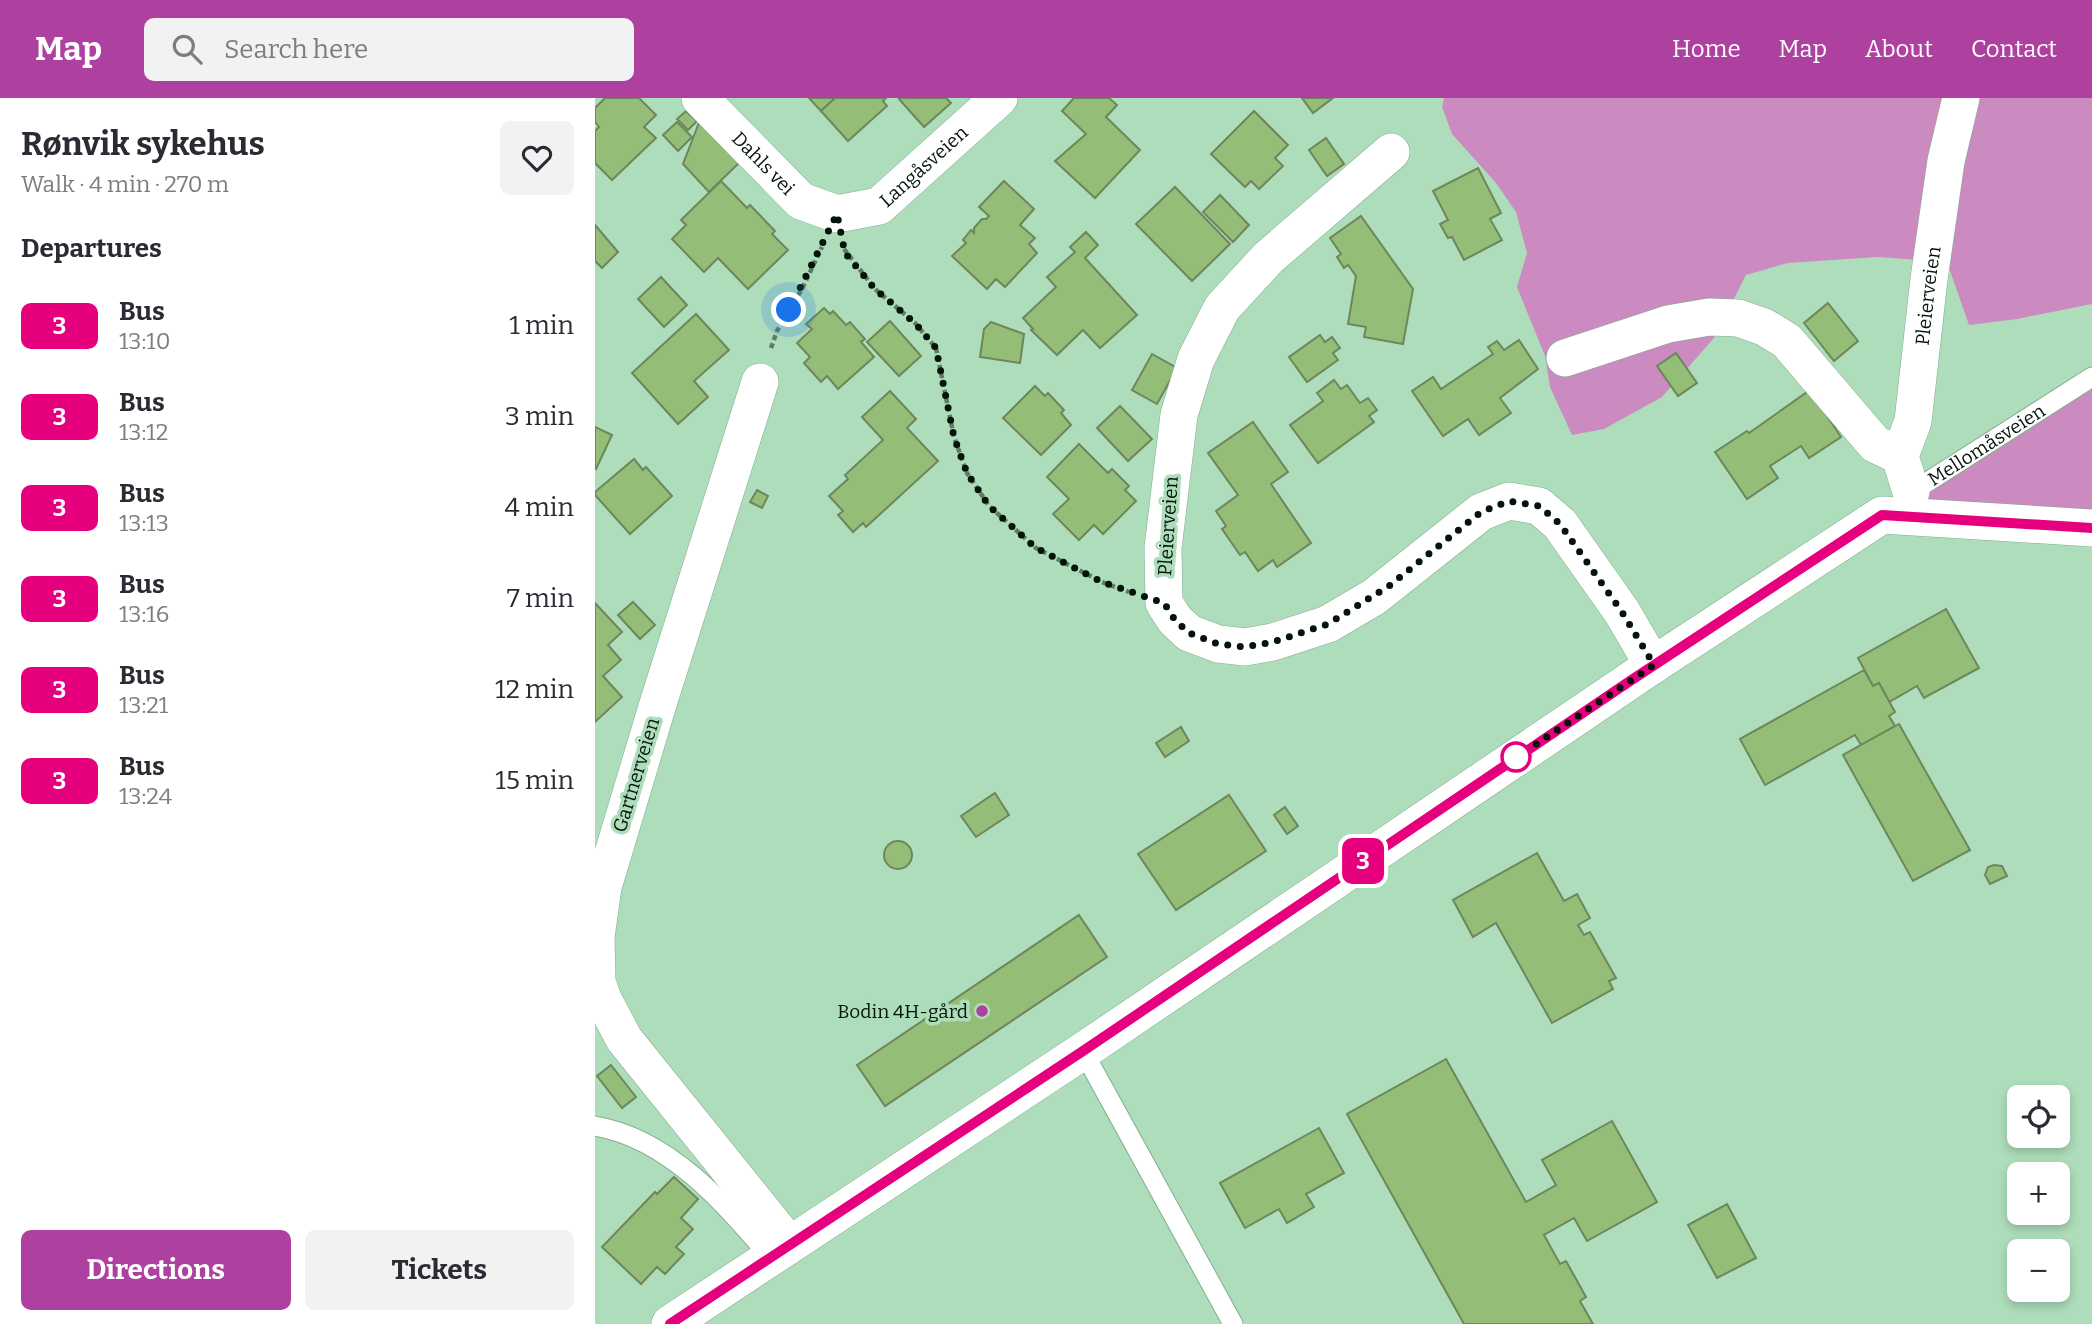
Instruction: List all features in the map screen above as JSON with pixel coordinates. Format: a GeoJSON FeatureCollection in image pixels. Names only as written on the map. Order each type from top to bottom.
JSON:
{"type":"FeatureCollection","features":[{"type":"Feature","properties":{"kind":"street","name":"Dahls vei"},"geometry":{"type":"LineString","coordinates":[[700,98],[801,201],[837,214]]}},
{"type":"Feature","properties":{"kind":"street","name":"Langåsveien"},"geometry":{"type":"LineString","coordinates":[[837,214],[879,206],[999,98]]}},
{"type":"Feature","properties":{"kind":"street","name":"Pleierveien"},"geometry":{"type":"LineString","coordinates":[[1900,456],[1913,421],[1946,162],[1961,98]]}},
{"type":"Feature","properties":{"kind":"street","name":"Pleierveien"},"geometry":{"type":"LineString","coordinates":[[1391,152],[1268,258],[1221,308],[1196,359],[1179,415],[1163,548],[1164,603],[1175,620],[1189,633],[1218,644],[1245,647],[1273,642],[1328,624],[1374,597],[1481,512],[1509,501],[1539,506],[1560,524],[1622,612],[1654,665]]}},
{"type":"Feature","properties":{"kind":"street"},"geometry":{"type":"LineString","coordinates":[[1565,358],[1668,324],[1709,317],[1738,318],[1764,327],[1787,341],[1875,444],[1900,456],[1911,492]]}},
{"type":"Feature","properties":{"kind":"street","name":"Gartnerveien"},"geometry":{"type":"LineString","coordinates":[[760,382],[603,887],[596,936],[596,981],[624,1040],[779,1251]]}},
{"type":"Feature","properties":{"kind":"street"},"geometry":{"type":"LineString","coordinates":[[670,1324],[1083,1051],[1654,665],[1882,515],[2092,528]]}},
{"type":"Feature","properties":{"kind":"lane","name":"Mellomåsveien"},"geometry":{"type":"LineString","coordinates":[[1882,515],[1911,492],[2092,377]]}},
{"type":"Feature","properties":{"kind":"lane"},"geometry":{"type":"LineString","coordinates":[[1083,1051],[1233,1324]]}},
{"type":"Feature","properties":{"kind":"lane"},"geometry":{"type":"LineString","coordinates":[[595,1126],[641,1142],[675,1163],[779,1251]]}},
{"type":"Feature","properties":{"kind":"path"},"geometry":{"type":"LineString","coordinates":[[760,382],[777,331],[802,289],[837,214]]}},
{"type":"Feature","properties":{"kind":"path"},"geometry":{"type":"LineString","coordinates":[[837,214],[845,253],[875,289],[915,323],[936,348],[954,437],[967,473],[989,506],[1036,548],[1102,582],[1164,603]]}},
{"type":"Feature","properties":{"kind":"shaded area"},"geometry":{"type":"Polygon","coordinates":[[[1444,98],[2092,98],[2092,304],[2017,319],[1969,325],[1947,262],[1878,257],[1788,263],[1746,275],[1714,338],[1662,397],[1604,429],[1572,435],[1550,387],[1545,356],[1517,287],[1527,253],[1516,212],[1496,183],[1452,134],[1442,107],[1444,98]]]}},
{"type":"Feature","properties":{"kind":"shaded area"},"geometry":{"type":"Polygon","coordinates":[[[2092,377],[2092,528],[1882,515],[2092,377]]]}},
{"type":"Feature","properties":{"kind":"building"},"geometry":{"type":"Polygon","coordinates":[[[605,98],[639,98],[656,115],[644,127],[656,138],[612,180],[595,163],[595,131],[599,127],[595,122],[595,108],[605,98]]]}},
{"type":"Feature","properties":{"kind":"building"},"geometry":{"type":"Polygon","coordinates":[[[809,98],[835,98],[821,111],[809,98]]]}},
{"type":"Feature","properties":{"kind":"building"},"geometry":{"type":"Polygon","coordinates":[[[835,98],[886,98],[883,101],[887,106],[848,141],[821,111],[835,98]]]}},
{"type":"Feature","properties":{"kind":"building"},"geometry":{"type":"Polygon","coordinates":[[[946,98],[951,103],[924,127],[899,99],[946,98]]]}},
{"type":"Feature","properties":{"kind":"building"},"geometry":{"type":"Polygon","coordinates":[[[1074,98],[1109,98],[1117,105],[1106,117],[1140,150],[1095,198],[1055,161],[1086,134],[1062,111],[1074,98]]]}},
{"type":"Feature","properties":{"kind":"building"},"geometry":{"type":"Polygon","coordinates":[[[1302,98],[1333,98],[1313,113],[1302,98]]]}},
{"type":"Feature","properties":{"kind":"building"},"geometry":{"type":"Polygon","coordinates":[[[686,111],[697,121],[688,130],[677,119],[686,111]]]}},
{"type":"Feature","properties":{"kind":"building"},"geometry":{"type":"Polygon","coordinates":[[[1254,111],[1288,145],[1275,158],[1283,166],[1259,189],[1251,181],[1245,187],[1211,154],[1254,111]]]}},
{"type":"Feature","properties":{"kind":"building"},"geometry":{"type":"Polygon","coordinates":[[[700,120],[740,162],[709,192],[683,164],[700,120]]]}},
{"type":"Feature","properties":{"kind":"building"},"geometry":{"type":"Polygon","coordinates":[[[677,122],[692,137],[678,151],[663,135],[677,122]]]}},
{"type":"Feature","properties":{"kind":"building"},"geometry":{"type":"Polygon","coordinates":[[[1326,138],[1344,164],[1327,176],[1309,150],[1326,138]]]}},
{"type":"Feature","properties":{"kind":"building"},"geometry":{"type":"Polygon","coordinates":[[[1478,168],[1501,213],[1490,219],[1502,240],[1464,260],[1452,237],[1448,238],[1440,224],[1448,220],[1433,191],[1478,168]]]}},
{"type":"Feature","properties":{"kind":"building"},"geometry":{"type":"Polygon","coordinates":[[[721,181],[747,208],[750,205],[775,231],[772,234],[788,250],[748,289],[718,258],[704,272],[672,239],[686,225],[681,220],[721,181]]]}},
{"type":"Feature","properties":{"kind":"building"},"geometry":{"type":"Polygon","coordinates":[[[1004,181],[1034,209],[1020,225],[1035,238],[1029,244],[1037,253],[1005,287],[996,279],[987,289],[952,256],[966,243],[963,240],[971,230],[974,233],[974,228],[989,216],[979,207],[1004,181]]]}},
{"type":"Feature","properties":{"kind":"building"},"geometry":{"type":"Polygon","coordinates":[[[1175,187],[1230,244],[1192,281],[1136,224],[1175,187]]]}},
{"type":"Feature","properties":{"kind":"building"},"geometry":{"type":"Polygon","coordinates":[[[1220,195],[1249,225],[1233,242],[1203,212],[1220,195]]]}},
{"type":"Feature","properties":{"kind":"building"},"geometry":{"type":"Polygon","coordinates":[[[1361,216],[1413,289],[1403,344],[1364,337],[1366,327],[1348,324],[1356,276],[1348,265],[1344,268],[1337,257],[1341,254],[1330,238],[1361,216]]]}},
{"type":"Feature","properties":{"kind":"building"},"geometry":{"type":"Polygon","coordinates":[[[595,225],[618,252],[602,268],[595,261],[595,225]]]}},
{"type":"Feature","properties":{"kind":"building"},"geometry":{"type":"Polygon","coordinates":[[[1086,232],[1098,245],[1085,258],[1137,315],[1100,348],[1083,330],[1057,355],[1031,330],[1033,329],[1023,318],[1056,287],[1047,277],[1075,252],[1070,247],[1086,232]]]}},
{"type":"Feature","properties":{"kind":"building"},"geometry":{"type":"Polygon","coordinates":[[[661,277],[687,305],[664,327],[638,299],[661,277]]]}},
{"type":"Feature","properties":{"kind":"building"},"geometry":{"type":"Polygon","coordinates":[[[1828,303],[1858,341],[1834,361],[1804,323],[1828,303]]]}},
{"type":"Feature","properties":{"kind":"building"},"geometry":{"type":"Polygon","coordinates":[[[824,308],[830,314],[833,311],[846,325],[850,322],[865,339],[861,342],[874,357],[838,389],[827,376],[821,382],[804,363],[810,357],[797,343],[812,329],[806,324],[824,308]]]}},
{"type":"Feature","properties":{"kind":"building"},"geometry":{"type":"Polygon","coordinates":[[[696,314],[729,350],[694,381],[708,397],[678,424],[632,373],[696,314]]]}},
{"type":"Feature","properties":{"kind":"building"},"geometry":{"type":"Polygon","coordinates":[[[890,321],[921,356],[899,376],[867,342],[890,321]]]}},
{"type":"Feature","properties":{"kind":"building"},"geometry":{"type":"Polygon","coordinates":[[[991,322],[1024,334],[1020,363],[980,357],[984,329],[991,322]]]}},
{"type":"Feature","properties":{"kind":"building"},"geometry":{"type":"Polygon","coordinates":[[[1320,335],[1325,342],[1332,337],[1340,348],[1333,353],[1338,360],[1307,382],[1289,357],[1320,335]]]}},
{"type":"Feature","properties":{"kind":"building"},"geometry":{"type":"Polygon","coordinates":[[[1519,340],[1538,369],[1500,398],[1511,413],[1479,435],[1468,419],[1443,436],[1412,391],[1433,377],[1441,389],[1493,354],[1488,347],[1497,341],[1504,350],[1519,340]]]}},
{"type":"Feature","properties":{"kind":"building"},"geometry":{"type":"Polygon","coordinates":[[[1676,353],[1697,383],[1678,396],[1657,366],[1676,353]]]}},
{"type":"Feature","properties":{"kind":"building"},"geometry":{"type":"Polygon","coordinates":[[[1152,354],[1177,368],[1157,404],[1132,390],[1152,354]]]}},
{"type":"Feature","properties":{"kind":"building"},"geometry":{"type":"Polygon","coordinates":[[[1334,380],[1341,389],[1347,385],[1360,403],[1368,398],[1377,410],[1369,416],[1374,422],[1318,463],[1290,425],[1323,401],[1317,393],[1334,380]]]}},
{"type":"Feature","properties":{"kind":"building"},"geometry":{"type":"Polygon","coordinates":[[[1035,386],[1045,396],[1048,393],[1064,410],[1061,413],[1071,425],[1041,455],[1003,418],[1035,386]]]}},
{"type":"Feature","properties":{"kind":"building"},"geometry":{"type":"Polygon","coordinates":[[[1810,390],[1841,437],[1809,458],[1801,446],[1770,466],[1778,478],[1747,499],[1715,452],[1747,431],[1749,433],[1810,390]]]}},
{"type":"Feature","properties":{"kind":"building"},"geometry":{"type":"Polygon","coordinates":[[[890,391],[916,419],[907,428],[938,461],[866,527],[863,523],[853,532],[838,515],[843,511],[829,496],[848,479],[845,475],[883,440],[862,417],[890,391]]]}},
{"type":"Feature","properties":{"kind":"building"},"geometry":{"type":"Polygon","coordinates":[[[1120,406],[1152,439],[1128,461],[1097,428],[1120,406]]]}},
{"type":"Feature","properties":{"kind":"building"},"geometry":{"type":"Polygon","coordinates":[[[1253,422],[1288,472],[1271,484],[1311,543],[1277,567],[1273,560],[1258,571],[1245,552],[1240,555],[1222,529],[1226,526],[1216,511],[1238,495],[1208,453],[1253,422]]]}},
{"type":"Feature","properties":{"kind":"building"},"geometry":{"type":"Polygon","coordinates":[[[595,427],[612,435],[596,469],[595,468],[595,427]]]}},
{"type":"Feature","properties":{"kind":"building"},"geometry":{"type":"Polygon","coordinates":[[[1079,444],[1108,473],[1112,469],[1129,486],[1125,490],[1136,501],[1103,534],[1094,525],[1079,540],[1053,514],[1069,499],[1047,477],[1079,444]]]}},
{"type":"Feature","properties":{"kind":"building"},"geometry":{"type":"Polygon","coordinates":[[[634,459],[643,470],[646,467],[672,496],[630,534],[595,492],[634,459]]]}},
{"type":"Feature","properties":{"kind":"building"},"geometry":{"type":"Polygon","coordinates":[[[757,490],[768,496],[762,508],[750,502],[757,490]]]}},
{"type":"Feature","properties":{"kind":"building"},"geometry":{"type":"Polygon","coordinates":[[[633,602],[655,625],[640,639],[618,615],[633,602]]]}},
{"type":"Feature","properties":{"kind":"building"},"geometry":{"type":"Polygon","coordinates":[[[595,603],[622,632],[608,645],[621,660],[603,676],[622,697],[595,722],[595,603]]]}},
{"type":"Feature","properties":{"kind":"building"},"geometry":{"type":"Polygon","coordinates":[[[1946,609],[1979,668],[1924,698],[1917,686],[1889,702],[1879,683],[1873,686],[1858,658],[1946,609]]]}},
{"type":"Feature","properties":{"kind":"building"},"geometry":{"type":"Polygon","coordinates":[[[1864,670],[1873,686],[1879,683],[1895,712],[1889,716],[1895,726],[1861,745],[1855,735],[1765,785],[1740,739],[1864,670]]]}},
{"type":"Feature","properties":{"kind":"building"},"geometry":{"type":"Polygon","coordinates":[[[1899,724],[1970,850],[1913,881],[1843,755],[1899,724]]]}},
{"type":"Feature","properties":{"kind":"building"},"geometry":{"type":"Polygon","coordinates":[[[1181,727],[1189,741],[1165,757],[1156,743],[1181,727]]]}},
{"type":"Feature","properties":{"kind":"building"},"geometry":{"type":"Polygon","coordinates":[[[995,793],[1009,815],[976,837],[961,816],[995,793]]]}},
{"type":"Feature","properties":{"kind":"building"},"geometry":{"type":"Polygon","coordinates":[[[1229,795],[1266,851],[1176,910],[1138,854],[1229,795]]]}},
{"type":"Feature","properties":{"kind":"building"},"geometry":{"type":"Polygon","coordinates":[[[1285,807],[1298,826],[1287,834],[1274,815],[1285,807]]]}},
{"type":"Feature","properties":{"kind":"building"},"geometry":{"type":"Polygon","coordinates":[[[898,841],[908,845],[912,855],[908,865],[898,869],[888,865],[884,855],[888,845],[898,841]]]}},
{"type":"Feature","properties":{"kind":"building"},"geometry":{"type":"Polygon","coordinates":[[[1537,853],[1564,901],[1577,894],[1590,918],[1578,925],[1584,935],[1590,932],[1616,978],[1609,981],[1613,989],[1552,1023],[1496,923],[1473,937],[1453,900],[1537,853]]]}},
{"type":"Feature","properties":{"kind":"building"},"geometry":{"type":"Polygon","coordinates":[[[2002,866],[2007,876],[1990,884],[1985,875],[1988,867],[2002,866]]]}},
{"type":"Feature","properties":{"kind":"building"},"geometry":{"type":"Polygon","coordinates":[[[1079,915],[1107,957],[885,1106],[857,1065],[1079,915]]]}},
{"type":"Feature","properties":{"kind":"building"},"geometry":{"type":"Polygon","coordinates":[[[1446,1059],[1526,1202],[1556,1185],[1542,1160],[1612,1121],[1657,1202],[1587,1241],[1574,1218],[1544,1235],[1560,1264],[1566,1261],[1586,1297],[1580,1301],[1593,1324],[1464,1324],[1347,1114],[1446,1059]]]}},
{"type":"Feature","properties":{"kind":"building"},"geometry":{"type":"Polygon","coordinates":[[[611,1065],[636,1097],[622,1108],[597,1076],[611,1065]]]}},
{"type":"Feature","properties":{"kind":"building"},"geometry":{"type":"Polygon","coordinates":[[[1319,1128],[1344,1173],[1306,1194],[1314,1207],[1287,1223],[1279,1209],[1245,1228],[1220,1183],[1319,1128]]]}},
{"type":"Feature","properties":{"kind":"building"},"geometry":{"type":"Polygon","coordinates":[[[674,1177],[698,1199],[681,1218],[693,1229],[676,1247],[684,1254],[665,1274],[657,1267],[641,1284],[602,1247],[655,1192],[657,1194],[674,1177]]]}},
{"type":"Feature","properties":{"kind":"building"},"geometry":{"type":"Polygon","coordinates":[[[1727,1204],[1756,1258],[1717,1278],[1688,1225],[1727,1204]]]}},
{"type":"Feature","properties":{"kind":"bus line","name":"3"},"geometry":{"type":"LineString","coordinates":[[670,1324],[1083,1051],[1630,681],[1882,515],[2092,528]]}},
{"type":"Feature","properties":{"kind":"place","name":"Bodin 4H-gård"},"geometry":{"type":"Point","coordinates":[982,1011]}},
{"type":"Feature","properties":{"kind":"route"},"geometry":{"type":"LineString","coordinates":[[789,310],[802,289],[837,214],[845,253],[875,289],[915,323],[936,348],[954,437],[967,473],[989,506],[1036,548],[1102,582],[1164,603],[1175,620],[1189,633],[1218,644],[1245,647],[1273,642],[1328,624],[1374,597],[1481,512],[1509,501],[1539,506],[1560,524],[1582,553],[1654,665],[1514,759],[1516,757]]}}]}
